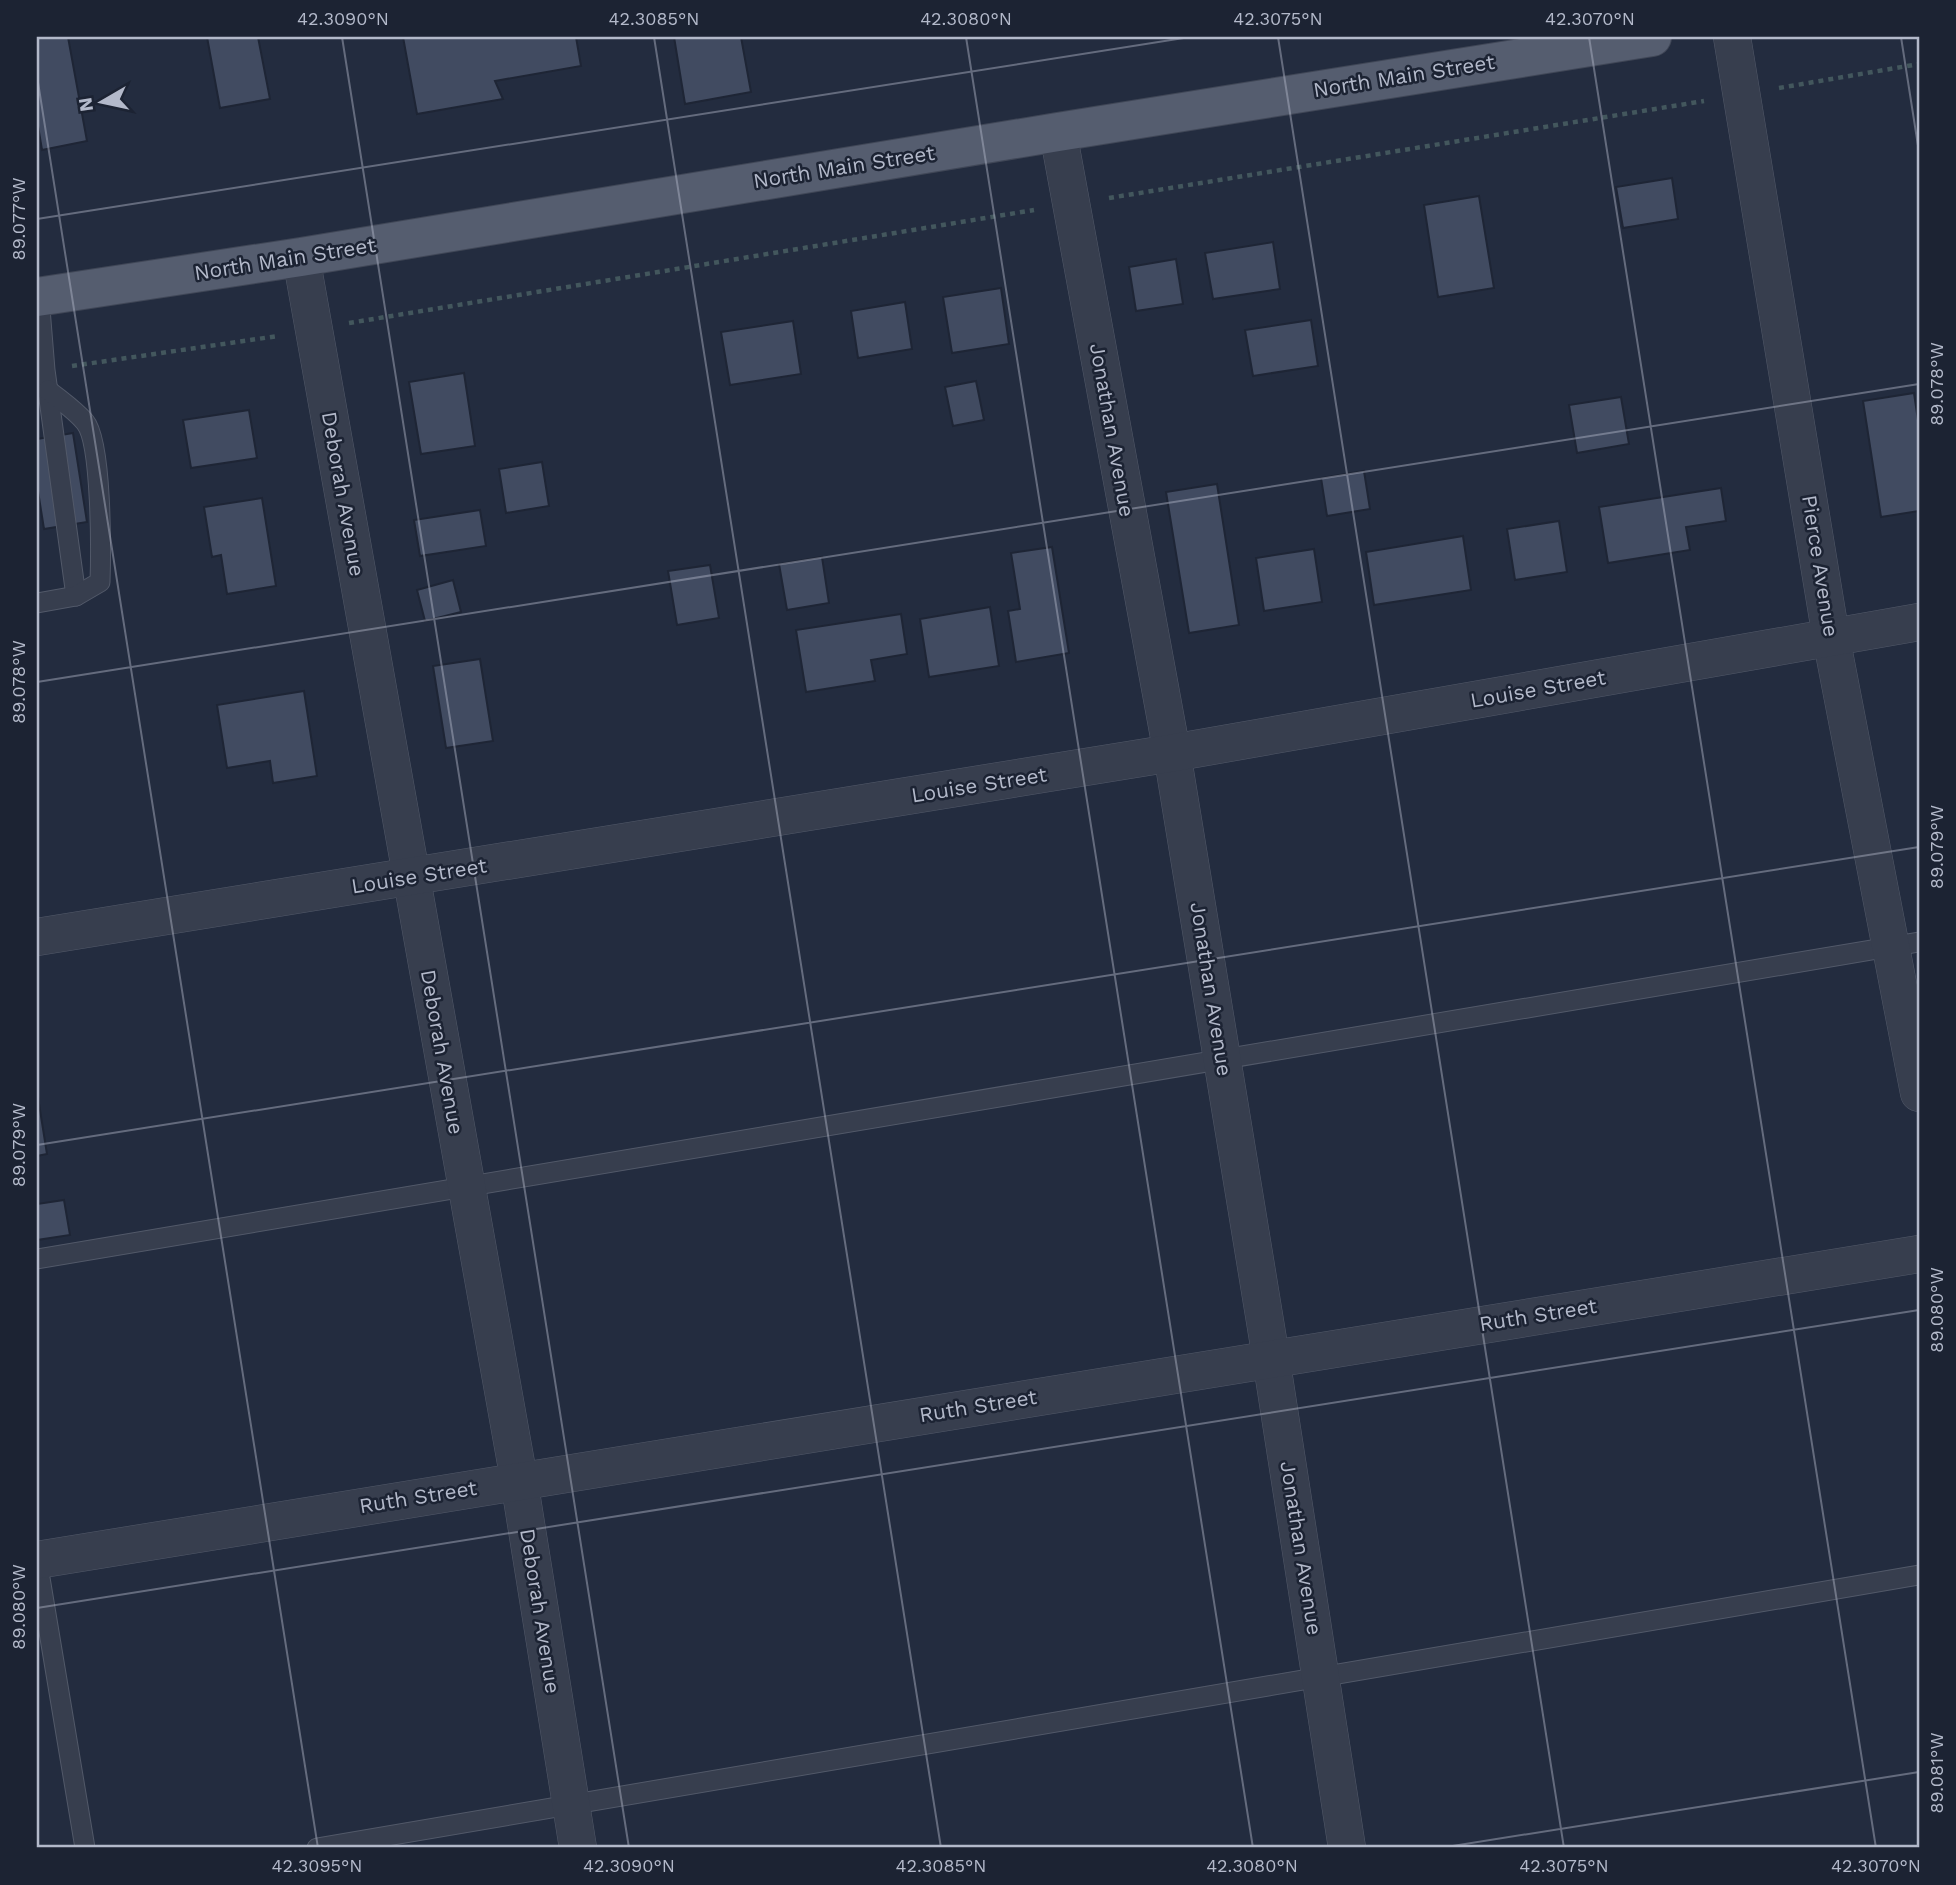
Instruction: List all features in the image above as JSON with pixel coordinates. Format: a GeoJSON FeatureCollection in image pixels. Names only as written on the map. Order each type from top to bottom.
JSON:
{"type":"FeatureCollection","features":[{"type":"Feature","properties":{"kind":"main road","name":"North Main Street"},"geometry":{"type":"LineString","coordinates":[[38,296],[301,257],[1652,37]]}},
{"type":"Feature","properties":{"kind":"street","name":"Pierce Avenue"},"geometry":{"type":"LineString","coordinates":[[1732,37],[1831,637],[1905,944],[1919,1093]]}},
{"type":"Feature","properties":{"kind":"street","name":"Jonathan Avenue"},"geometry":{"type":"LineString","coordinates":[[1058,132],[1172,753],[1271,1359],[1347,1848]]}},
{"type":"Feature","properties":{"kind":"street","name":"Deborah Avenue"},"geometry":{"type":"LineString","coordinates":[[301,257],[519,1480],[578,1848]]}},
{"type":"Feature","properties":{"kind":"street","name":"Louise Street"},"geometry":{"type":"LineString","coordinates":[[37,937],[1172,753],[1919,622]]}},
{"type":"Feature","properties":{"kind":"street","name":"Ruth Street"},"geometry":{"type":"LineString","coordinates":[[37,1560],[1919,1254]]}},
{"type":"Feature","properties":{"kind":"lane"},"geometry":{"type":"LineString","coordinates":[[38,296],[76,596]]}},
{"type":"Feature","properties":{"kind":"lane"},"geometry":{"type":"LineString","coordinates":[[37,603],[76,596],[100,582],[101,543],[96,457],[87,423],[47,380]]}},
{"type":"Feature","properties":{"kind":"lane"},"geometry":{"type":"LineString","coordinates":[[37,1259],[1905,944]]}},
{"type":"Feature","properties":{"kind":"lane"},"geometry":{"type":"LineString","coordinates":[[37,1560],[85,1848]]}},
{"type":"Feature","properties":{"kind":"lane"},"geometry":{"type":"LineString","coordinates":[[317,1848],[1919,1575]]}},
{"type":"Feature","properties":{"kind":"path"},"geometry":{"type":"LineString","coordinates":[[360,321],[1919,64]]}},
{"type":"Feature","properties":{"kind":"path"},"geometry":{"type":"LineString","coordinates":[[47,380],[272,338]]}},
{"type":"Feature","properties":{"kind":"building"},"geometry":{"type":"Polygon","coordinates":[[[37,37],[68,37],[87,141],[42,150],[37,120],[37,37]]]}},
{"type":"Feature","properties":{"kind":"building"},"geometry":{"type":"Polygon","coordinates":[[[207,37],[258,37],[270,99],[220,108],[207,37]]]}},
{"type":"Feature","properties":{"kind":"building"},"geometry":{"type":"Polygon","coordinates":[[[403,37],[576,37],[581,66],[495,81],[503,99],[417,114],[403,37]]]}},
{"type":"Feature","properties":{"kind":"building"},"geometry":{"type":"Polygon","coordinates":[[[674,37],[741,37],[751,92],[685,104],[674,37]]]}},
{"type":"Feature","properties":{"kind":"building"},"geometry":{"type":"Polygon","coordinates":[[[1672,178],[1678,219],[1623,228],[1616,187],[1672,178]]]}},
{"type":"Feature","properties":{"kind":"building"},"geometry":{"type":"Polygon","coordinates":[[[1479,196],[1494,288],[1438,297],[1424,205],[1479,196]]]}},
{"type":"Feature","properties":{"kind":"building"},"geometry":{"type":"Polygon","coordinates":[[[1273,242],[1280,289],[1213,299],[1205,253],[1273,242]]]}},
{"type":"Feature","properties":{"kind":"building"},"geometry":{"type":"Polygon","coordinates":[[[1176,259],[1183,304],[1136,311],[1129,267],[1176,259]]]}},
{"type":"Feature","properties":{"kind":"building"},"geometry":{"type":"Polygon","coordinates":[[[1001,288],[1009,344],[952,353],[943,297],[1001,288]]]}},
{"type":"Feature","properties":{"kind":"building"},"geometry":{"type":"Polygon","coordinates":[[[905,302],[912,349],[858,358],[851,311],[905,302]]]}},
{"type":"Feature","properties":{"kind":"building"},"geometry":{"type":"Polygon","coordinates":[[[1311,320],[1318,366],[1253,376],[1245,330],[1311,320]]]}},
{"type":"Feature","properties":{"kind":"building"},"geometry":{"type":"Polygon","coordinates":[[[793,321],[801,374],[730,385],[721,332],[793,321]]]}},
{"type":"Feature","properties":{"kind":"building"},"geometry":{"type":"Polygon","coordinates":[[[464,373],[475,446],[421,454],[409,382],[464,373]]]}},
{"type":"Feature","properties":{"kind":"building"},"geometry":{"type":"Polygon","coordinates":[[[976,381],[984,420],[953,426],[945,387],[976,381]]]}},
{"type":"Feature","properties":{"kind":"building"},"geometry":{"type":"Polygon","coordinates":[[[1914,393],[1919,427],[1919,511],[1881,517],[1863,401],[1914,393]]]}},
{"type":"Feature","properties":{"kind":"building"},"geometry":{"type":"Polygon","coordinates":[[[1621,397],[1629,444],[1577,453],[1569,405],[1621,397]]]}},
{"type":"Feature","properties":{"kind":"building"},"geometry":{"type":"Polygon","coordinates":[[[249,410],[257,458],[191,468],[183,420],[249,410]]]}},
{"type":"Feature","properties":{"kind":"building"},"geometry":{"type":"Polygon","coordinates":[[[73,433],[87,522],[44,529],[37,485],[37,439],[73,433]]]}},
{"type":"Feature","properties":{"kind":"building"},"geometry":{"type":"Polygon","coordinates":[[[542,462],[549,506],[506,513],[499,469],[542,462]]]}},
{"type":"Feature","properties":{"kind":"building"},"geometry":{"type":"Polygon","coordinates":[[[1364,471],[1370,509],[1327,516],[1321,478],[1364,471]]]}},
{"type":"Feature","properties":{"kind":"building"},"geometry":{"type":"Polygon","coordinates":[[[1217,484],[1239,625],[1189,633],[1166,492],[1217,484]]]}},
{"type":"Feature","properties":{"kind":"building"},"geometry":{"type":"Polygon","coordinates":[[[1721,488],[1726,521],[1686,527],[1690,550],[1608,563],[1599,507],[1721,488]]]}},
{"type":"Feature","properties":{"kind":"building"},"geometry":{"type":"Polygon","coordinates":[[[262,498],[276,586],[227,594],[221,555],[212,557],[204,507],[262,498]]]}},
{"type":"Feature","properties":{"kind":"building"},"geometry":{"type":"Polygon","coordinates":[[[480,510],[486,546],[420,556],[414,520],[480,510]]]}},
{"type":"Feature","properties":{"kind":"building"},"geometry":{"type":"Polygon","coordinates":[[[1559,521],[1567,572],[1515,580],[1507,529],[1559,521]]]}},
{"type":"Feature","properties":{"kind":"building"},"geometry":{"type":"Polygon","coordinates":[[[1463,536],[1471,590],[1374,605],[1366,552],[1463,536]]]}},
{"type":"Feature","properties":{"kind":"building"},"geometry":{"type":"Polygon","coordinates":[[[1052,547],[1069,653],[1016,662],[1008,611],[1020,609],[1011,553],[1052,547]]]}},
{"type":"Feature","properties":{"kind":"building"},"geometry":{"type":"Polygon","coordinates":[[[1314,549],[1322,602],[1264,611],[1256,558],[1314,549]]]}},
{"type":"Feature","properties":{"kind":"building"},"geometry":{"type":"Polygon","coordinates":[[[822,557],[829,603],[787,610],[779,564],[822,557]]]}},
{"type":"Feature","properties":{"kind":"building"},"geometry":{"type":"Polygon","coordinates":[[[710,565],[719,618],[677,625],[668,571],[710,565]]]}},
{"type":"Feature","properties":{"kind":"building"},"geometry":{"type":"Polygon","coordinates":[[[453,580],[461,612],[425,621],[417,590],[453,580]]]}},
{"type":"Feature","properties":{"kind":"building"},"geometry":{"type":"Polygon","coordinates":[[[990,607],[999,666],[929,677],[920,619],[990,607]]]}},
{"type":"Feature","properties":{"kind":"building"},"geometry":{"type":"Polygon","coordinates":[[[901,614],[907,654],[871,660],[875,681],[806,692],[796,630],[901,614]]]}},
{"type":"Feature","properties":{"kind":"building"},"geometry":{"type":"Polygon","coordinates":[[[480,659],[493,741],[446,748],[433,666],[480,659]]]}},
{"type":"Feature","properties":{"kind":"building"},"geometry":{"type":"Polygon","coordinates":[[[304,691],[317,776],[273,783],[270,761],[227,768],[217,705],[304,691]]]}},
{"type":"Feature","properties":{"kind":"building"},"geometry":{"type":"Polygon","coordinates":[[[37,1091],[47,1154],[37,1156],[37,1091]]]}},
{"type":"Feature","properties":{"kind":"building"},"geometry":{"type":"Polygon","coordinates":[[[64,1200],[70,1235],[37,1240],[37,1204],[64,1200]]]}}]}
